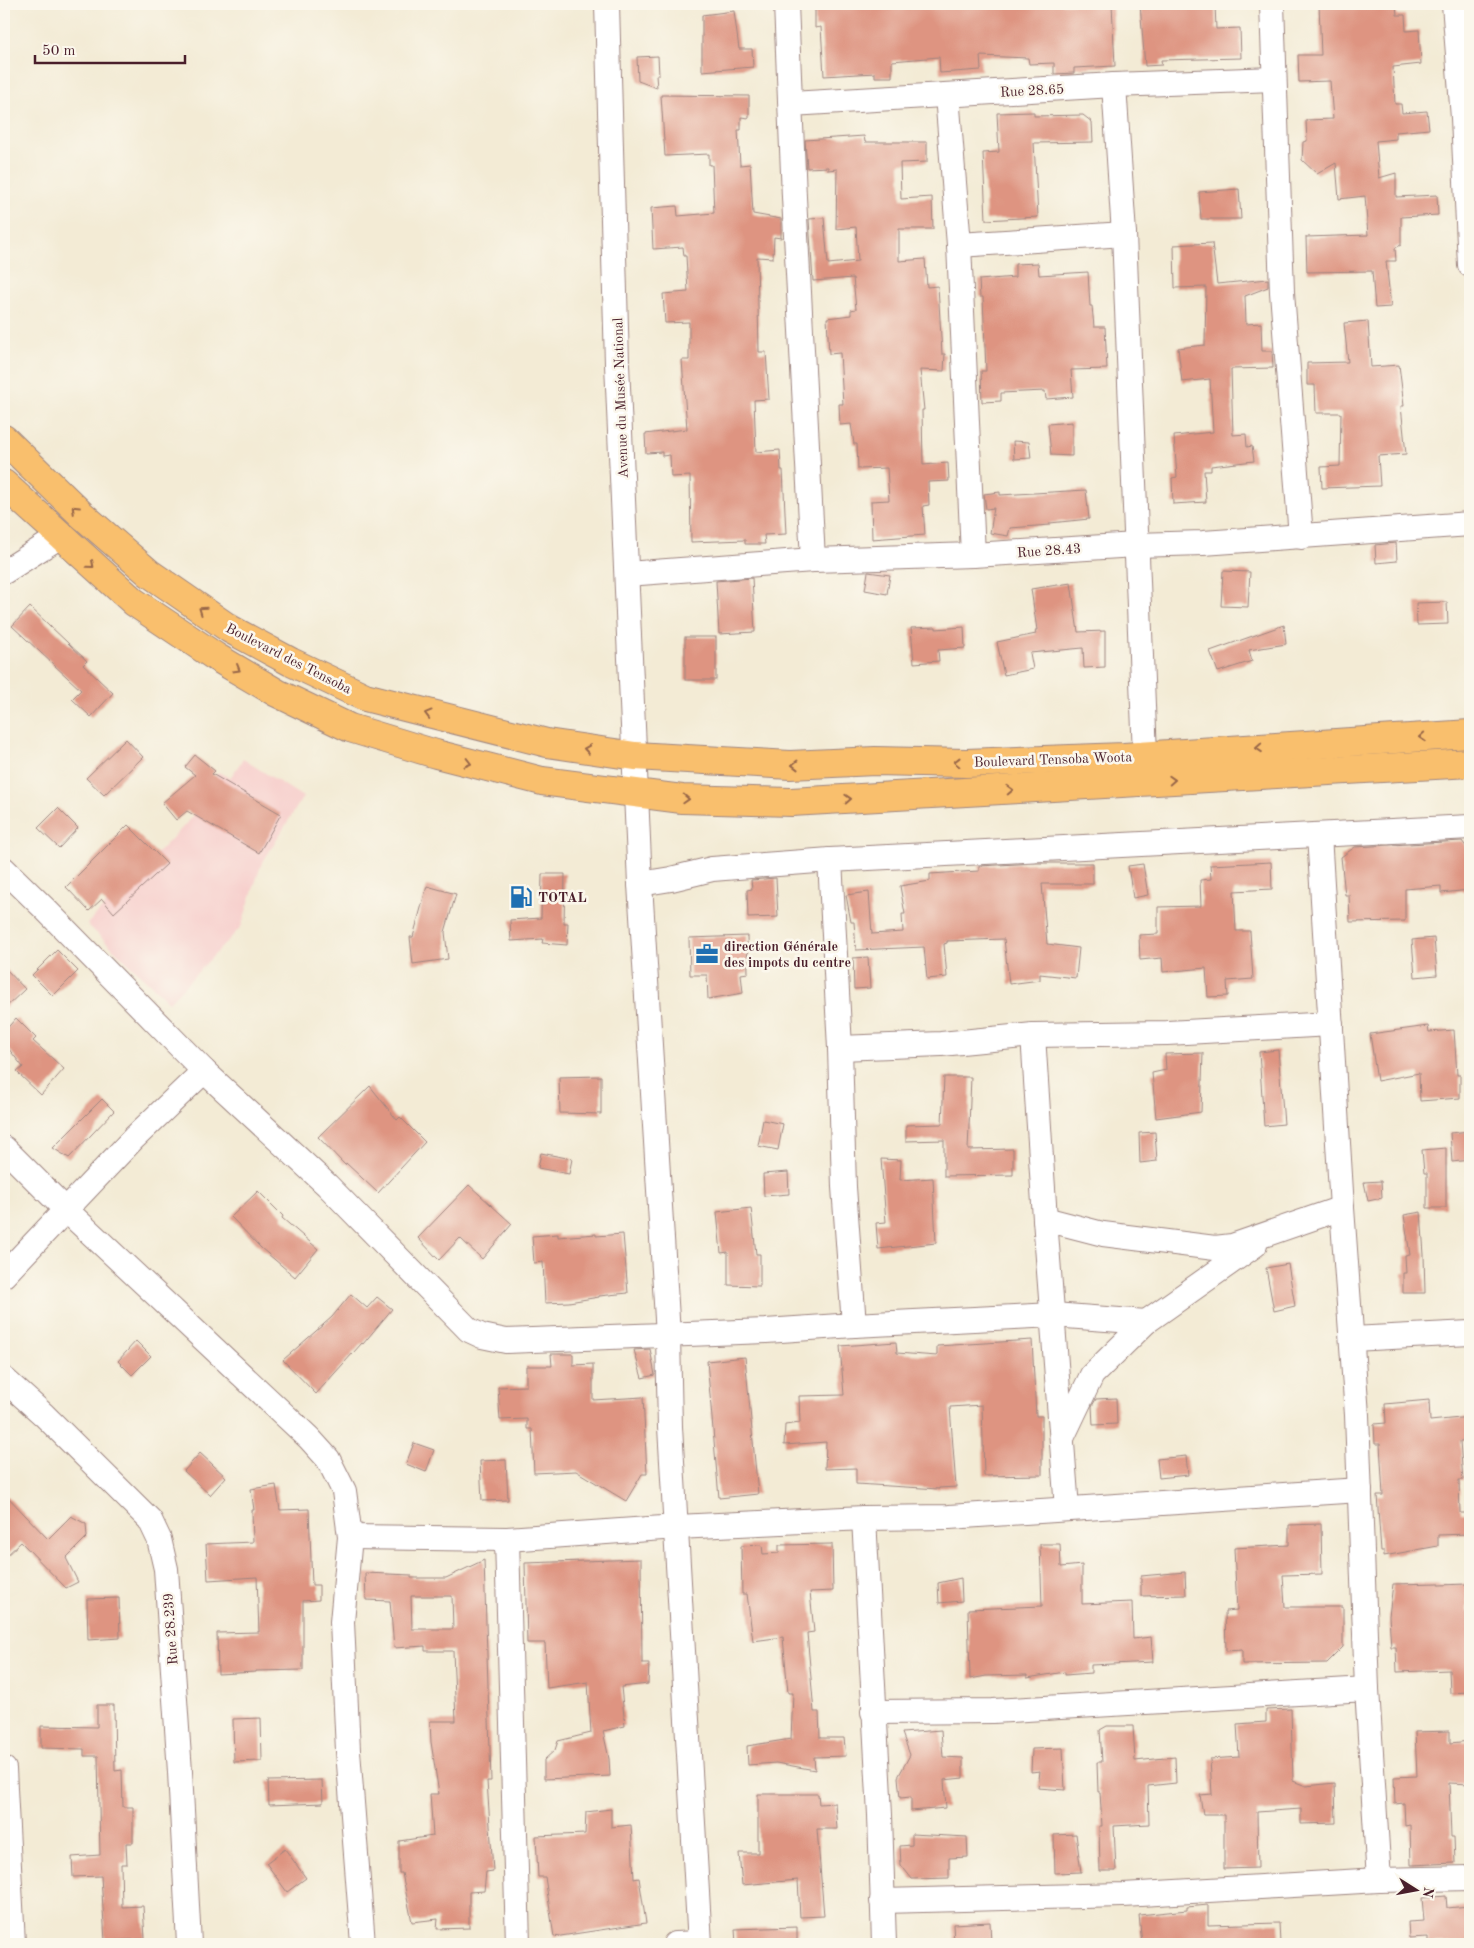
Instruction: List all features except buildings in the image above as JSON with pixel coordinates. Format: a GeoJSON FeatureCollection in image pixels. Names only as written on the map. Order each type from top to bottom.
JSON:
{"type":"FeatureCollection","features":[{"type":"Feature","properties":{"kind":"main road","name":"Boulevard des Tensoba"},"geometry":{"type":"LineString","coordinates":[[4,439],[81,514],[149,573],[230,629],[291,662],[365,697],[547,743],[635,756]]}},
{"type":"Feature","properties":{"kind":"main road"},"geometry":{"type":"LineString","coordinates":[[4,484],[60,537],[134,602],[216,657],[277,693],[350,728],[436,754],[542,781],[637,793]]}},
{"type":"Feature","properties":{"kind":"main road","name":"Boulevard Tensoba Woota"},"geometry":{"type":"LineString","coordinates":[[635,756],[790,765],[875,761],[966,763],[1124,757],[1470,734]]}},
{"type":"Feature","properties":{"kind":"main road","name":"Boulevard Tensoba Woota"},"geometry":{"type":"LineString","coordinates":[[637,793],[682,799],[791,802],[1470,764]]}},
{"type":"Feature","properties":{"kind":"street","name":"Avenue du Musée National"},"geometry":{"type":"LineString","coordinates":[[607,4],[617,364],[640,884],[668,1335],[670,1426],[700,1944]]}},
{"type":"Feature","properties":{"kind":"street"},"geometry":{"type":"LineString","coordinates":[[786,4],[794,197],[814,560]]}},
{"type":"Feature","properties":{"kind":"street"},"geometry":{"type":"LineString","coordinates":[[1272,4],[1282,292],[1300,537]]}},
{"type":"Feature","properties":{"kind":"street"},"geometry":{"type":"LineString","coordinates":[[1454,4],[1463,118],[1470,265]]}},
{"type":"Feature","properties":{"kind":"street","name":"Rue 28.65"},"geometry":{"type":"LineString","coordinates":[[791,104],[1114,85],[1274,79]]}},
{"type":"Feature","properties":{"kind":"street"},"geometry":{"type":"LineString","coordinates":[[1114,85],[1124,234],[1145,755]]}},
{"type":"Feature","properties":{"kind":"street"},"geometry":{"type":"LineString","coordinates":[[947,95],[959,245],[973,555]]}},
{"type":"Feature","properties":{"kind":"street"},"geometry":{"type":"LineString","coordinates":[[959,245],[1124,234]]}},
{"type":"Feature","properties":{"kind":"street","name":"Rue 28.43"},"geometry":{"type":"LineString","coordinates":[[627,574],[814,560],[973,555],[1300,537],[1470,524]]}},
{"type":"Feature","properties":{"kind":"street"},"geometry":{"type":"LineString","coordinates":[[4,572],[60,537]]}},
{"type":"Feature","properties":{"kind":"street"},"geometry":{"type":"LineString","coordinates":[[640,884],[712,869],[830,860],[1470,827]]}},
{"type":"Feature","properties":{"kind":"street"},"geometry":{"type":"LineString","coordinates":[[1319,835],[1352,1339],[1360,1490],[1367,1689],[1380,1880]]}},
{"type":"Feature","properties":{"kind":"street"},"geometry":{"type":"LineString","coordinates":[[830,860],[840,1048],[844,1187],[854,1324]]}},
{"type":"Feature","properties":{"kind":"street"},"geometry":{"type":"LineString","coordinates":[[4,869],[204,1071],[327,1185],[469,1330],[482,1336],[506,1340],[668,1335],[1053,1315],[1146,1322]]}},
{"type":"Feature","properties":{"kind":"street"},"geometry":{"type":"LineString","coordinates":[[840,1048],[941,1044],[1033,1035],[1167,1033],[1331,1024]]}},
{"type":"Feature","properties":{"kind":"street"},"geometry":{"type":"LineString","coordinates":[[1033,1035],[1067,1509]]}},
{"type":"Feature","properties":{"kind":"street"},"geometry":{"type":"LineString","coordinates":[[4,1276],[65,1209],[134,1138],[204,1071]]}},
{"type":"Feature","properties":{"kind":"street"},"geometry":{"type":"LineString","coordinates":[[4,1148],[65,1209],[309,1438],[328,1459],[344,1491],[350,1537],[342,1622],[348,1751],[363,1944]]}},
{"type":"Feature","properties":{"kind":"street"},"geometry":{"type":"LineString","coordinates":[[1045,1220],[1103,1234],[1216,1248],[1232,1246],[1271,1234],[1342,1208]]}},
{"type":"Feature","properties":{"kind":"street"},"geometry":{"type":"LineString","coordinates":[[1062,1438],[1092,1375],[1146,1322],[1271,1234]]}},
{"type":"Feature","properties":{"kind":"street"},"geometry":{"type":"LineString","coordinates":[[1352,1339],[1470,1333]]}},
{"type":"Feature","properties":{"kind":"street","name":"Rue 28.239"},"geometry":{"type":"LineString","coordinates":[[4,1379],[44,1415],[150,1520],[159,1540],[166,1579],[180,1772],[189,1944]]}},
{"type":"Feature","properties":{"kind":"street"},"geometry":{"type":"LineString","coordinates":[[350,1537],[507,1539],[677,1527],[864,1518],[950,1517],[1360,1490]]}},
{"type":"Feature","properties":{"kind":"street"},"geometry":{"type":"LineString","coordinates":[[864,1518],[880,1815],[884,1944]]}},
{"type":"Feature","properties":{"kind":"street"},"geometry":{"type":"LineString","coordinates":[[507,1539],[518,1944]]}},
{"type":"Feature","properties":{"kind":"street"},"geometry":{"type":"LineString","coordinates":[[873,1712],[993,1711],[1367,1689]]}},
{"type":"Feature","properties":{"kind":"street"},"geometry":{"type":"LineString","coordinates":[[4,1770],[13,1944]]}},
{"type":"Feature","properties":{"kind":"street"},"geometry":{"type":"LineString","coordinates":[[882,1900],[1123,1895],[1380,1880],[1470,1878]]}},
{"type":"Feature","properties":{"kind":"street"},"geometry":{"type":"LineString","coordinates":[[675,1944],[700,1944]]}},
{"type":"Feature","properties":{"kind":"shaded area"},"geometry":{"type":"Polygon","coordinates":[[[243,759],[303,797],[261,865],[241,927],[169,1002],[87,924],[192,818],[218,772],[230,778],[243,759]]]}},
{"type":"Feature","properties":{"kind":"place","name":"TOTAL"},"geometry":{"type":"Point","coordinates":[521,897]}},
{"type":"Feature","properties":{"kind":"place","name":"direction Générale des impots du centre"},"geometry":{"type":"Point","coordinates":[707,954]}}]}
